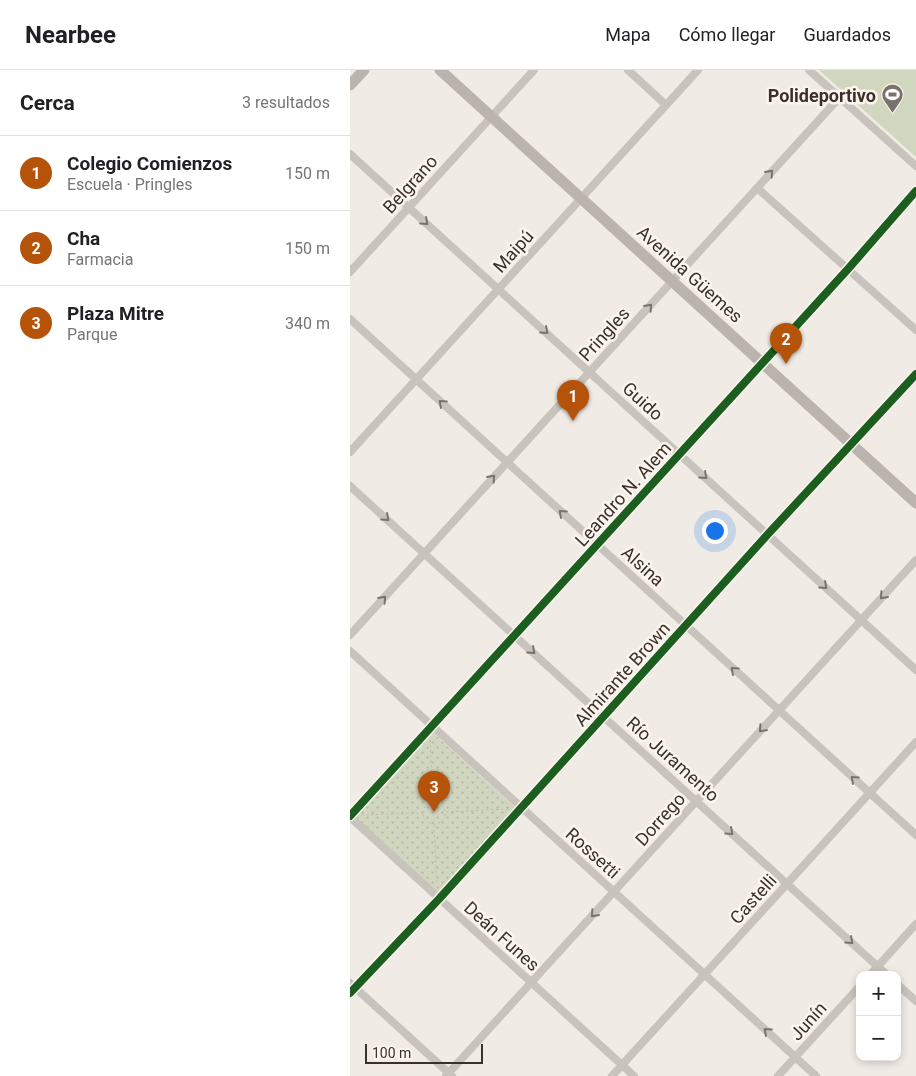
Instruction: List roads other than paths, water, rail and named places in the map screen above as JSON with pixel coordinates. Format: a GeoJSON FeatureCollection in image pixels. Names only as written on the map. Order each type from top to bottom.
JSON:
{"type":"FeatureCollection","features":[{"type":"Feature","properties":{"kind":"main road"},"geometry":{"type":"LineString","coordinates":[[350,85],[364,70]]}},
{"type":"Feature","properties":{"kind":"main road","name":"Avenida Güemes"},"geometry":{"type":"LineString","coordinates":[[440,70],[916,503]]}},
{"type":"Feature","properties":{"kind":"street","name":"Belgrano"},"geometry":{"type":"LineString","coordinates":[[350,272],[534,70]]}},
{"type":"Feature","properties":{"kind":"street"},"geometry":{"type":"LineString","coordinates":[[628,70],[666,105]]}},
{"type":"Feature","properties":{"kind":"street","name":"Maipú"},"geometry":{"type":"LineString","coordinates":[[350,452],[698,70]]}},
{"type":"Feature","properties":{"kind":"street"},"geometry":{"type":"LineString","coordinates":[[809,70],[916,166]]}},
{"type":"Feature","properties":{"kind":"street","name":"Pringles"},"geometry":{"type":"LineString","coordinates":[[350,635],[839,98]]}},
{"type":"Feature","properties":{"kind":"street","name":"Guido"},"geometry":{"type":"LineString","coordinates":[[350,154],[916,670]]}},
{"type":"Feature","properties":{"kind":"street"},"geometry":{"type":"LineString","coordinates":[[757,188],[916,330]]}},
{"type":"Feature","properties":{"kind":"street","name":"Leandro N. Alem"},"geometry":{"type":"LineString","coordinates":[[350,817],[848,269],[916,190]]}},
{"type":"Feature","properties":{"kind":"street","name":"Alsina"},"geometry":{"type":"LineString","coordinates":[[350,320],[916,835]]}},
{"type":"Feature","properties":{"kind":"street","name":"Almirante Brown"},"geometry":{"type":"LineString","coordinates":[[352,988],[439,899],[518,808],[604,717],[768,534],[916,374]]}},
{"type":"Feature","properties":{"kind":"street","name":"Río Juramento"},"geometry":{"type":"LineString","coordinates":[[350,486],[883,971]]}},
{"type":"Feature","properties":{"kind":"street","name":"Dorrego"},"geometry":{"type":"LineString","coordinates":[[449,1075],[531,982],[916,560]]}},
{"type":"Feature","properties":{"kind":"street","name":"Rossetti"},"geometry":{"type":"LineString","coordinates":[[350,651],[431,729],[816,1076]]}},
{"type":"Feature","properties":{"kind":"street","name":"Castelli"},"geometry":{"type":"LineString","coordinates":[[612,1076],[916,742]]}},
{"type":"Feature","properties":{"kind":"street","name":"Deán Funes"},"geometry":{"type":"LineString","coordinates":[[350,817],[634,1076]]}},
{"type":"Feature","properties":{"kind":"street"},"geometry":{"type":"LineString","coordinates":[[874,971],[916,924]]}},
{"type":"Feature","properties":{"kind":"street"},"geometry":{"type":"LineString","coordinates":[[352,988],[449,1075]]}},
{"type":"Feature","properties":{"kind":"street"},"geometry":{"type":"LineString","coordinates":[[901,988],[916,1001]]}},
{"type":"Feature","properties":{"kind":"street","name":"Junín"},"geometry":{"type":"LineString","coordinates":[[778,1076],[856,990]]}},
{"type":"Feature","properties":{"kind":"place","name":"Polideportivo"},"geometry":{"type":"Point","coordinates":[892,114]}},
{"type":"Feature","properties":{"kind":"place","name":"Cha"},"geometry":{"type":"Point","coordinates":[786,364]}},
{"type":"Feature","properties":{"kind":"place","name":"Colegio Comienzos"},"geometry":{"type":"Point","coordinates":[573,421]}},
{"type":"Feature","properties":{"kind":"place","name":"Plaza Mitre"},"geometry":{"type":"Point","coordinates":[434,812]}}]}
